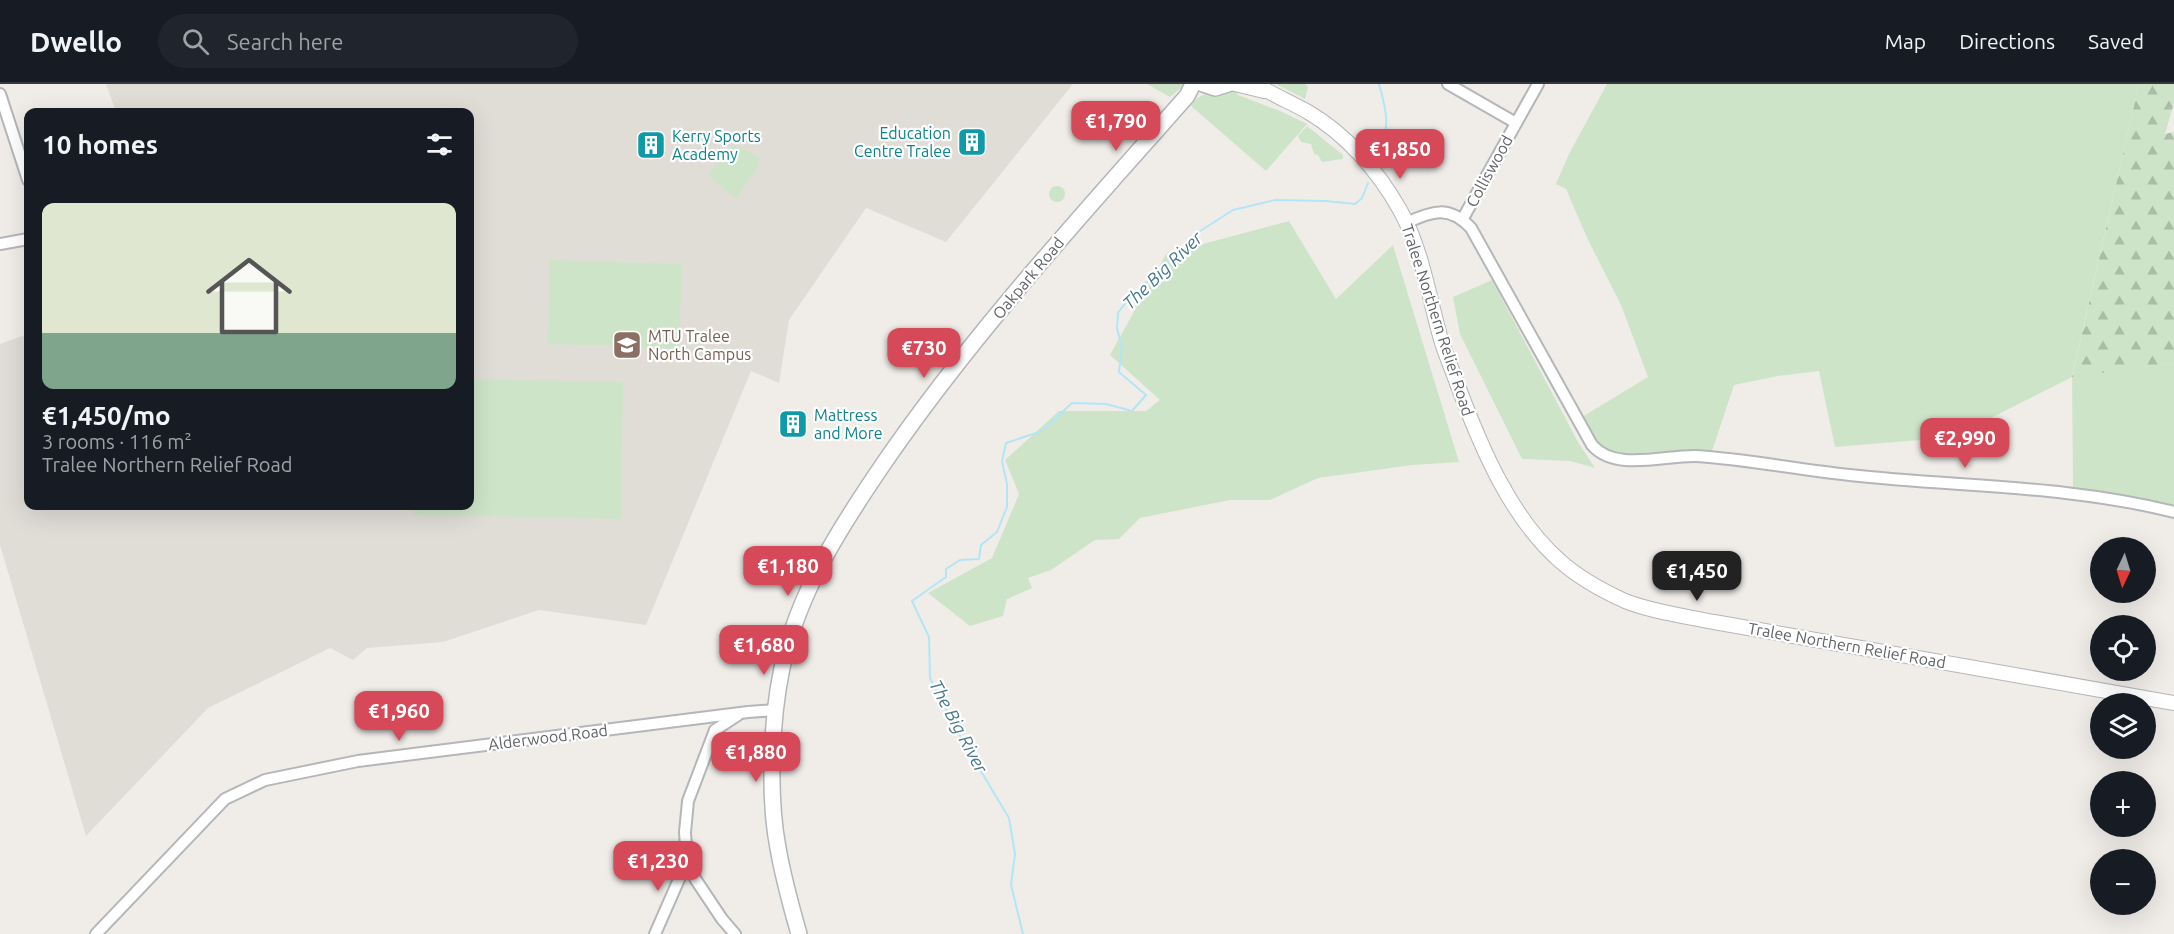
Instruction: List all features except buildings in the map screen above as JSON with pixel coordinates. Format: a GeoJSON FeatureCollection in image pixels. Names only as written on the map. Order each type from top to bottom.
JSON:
{"type":"FeatureCollection","features":[{"type":"Feature","properties":{"kind":"main road"},"geometry":{"type":"LineString","coordinates":[[1190,90],[1206,86],[1223,87],[1228,84]]}},
{"type":"Feature","properties":{"kind":"main road","name":"Oakpark Road"},"geometry":{"type":"LineString","coordinates":[[799,934],[777,847],[774,818],[776,710],[787,648],[804,600],[822,560],[848,516],[933,393],[1190,90]]}},
{"type":"Feature","properties":{"kind":"street","name":"Tralee Northern Relief Road"},"geometry":{"type":"LineString","coordinates":[[1235,84],[1269,93]]}},
{"type":"Feature","properties":{"kind":"street","name":"Tralee Northern Relief Road"},"geometry":{"type":"LineString","coordinates":[[1256,84],[1308,112],[1347,141],[1370,165],[1387,189],[1406,223],[1426,280],[1442,344],[1475,433],[1497,476],[1530,527],[1549,550],[1585,579],[1627,602],[1702,620],[2174,703]]}},
{"type":"Feature","properties":{"kind":"street","name":"Colliswood"},"geometry":{"type":"LineString","coordinates":[[1448,84],[1516,123]]}},
{"type":"Feature","properties":{"kind":"street","name":"Colliswood"},"geometry":{"type":"LineString","coordinates":[[1462,219],[1538,84]]}},
{"type":"Feature","properties":{"kind":"street"},"geometry":{"type":"LineString","coordinates":[[0,94],[24,168]]}},
{"type":"Feature","properties":{"kind":"street"},"geometry":{"type":"LineString","coordinates":[[1406,223],[1420,216],[1439,212],[1462,219],[1471,228],[1592,445],[1604,455],[1617,460],[1695,456],[1850,475],[2039,489],[2174,512]]}},
{"type":"Feature","properties":{"kind":"street"},"geometry":{"type":"LineString","coordinates":[[0,244],[24,240]]}},
{"type":"Feature","properties":{"kind":"street","name":"Alderwood Road"},"geometry":{"type":"LineString","coordinates":[[96,934],[225,799],[265,780],[358,761],[776,710]]}},
{"type":"Feature","properties":{"kind":"street"},"geometry":{"type":"LineString","coordinates":[[735,934],[696,880],[687,861],[686,821],[688,801],[716,730],[741,713]]}},
{"type":"Feature","properties":{"kind":"street"},"geometry":{"type":"LineString","coordinates":[[655,934],[687,861]]}},
{"type":"Feature","properties":{"kind":"shaded area","name":"MTU Tralee North Campus"},"geometry":{"type":"Polygon","coordinates":[[[106,84],[1073,84],[946,242],[866,208],[789,320],[779,383],[751,371],[646,625],[539,610],[443,642],[367,648],[353,660],[330,648],[208,708],[86,836],[0,545],[0,344],[24,335],[24,510],[474,510],[474,108],[115,108],[106,84]]]}},
{"type":"Feature","properties":{"kind":"green space"},"geometry":{"type":"Polygon","coordinates":[[[1147,84],[1186,84],[1170,97],[1147,84]]]}},
{"type":"Feature","properties":{"kind":"green space"},"geometry":{"type":"Polygon","coordinates":[[[1276,84],[1305,84],[1308,87],[1305,99],[1276,84]]]}},
{"type":"Feature","properties":{"kind":"green space"},"geometry":{"type":"Polygon","coordinates":[[[1607,84],[2139,84],[2072,376],[2174,363],[2174,508],[2073,487],[2072,377],[1965,431],[1944,438],[1835,447],[1819,371],[1778,376],[1734,385],[1712,451],[1607,454],[1595,443],[1582,417],[1648,377],[1621,305],[1588,240],[1566,189],[1556,184],[1569,154],[1607,84]]]}},
{"type":"Feature","properties":{"kind":"green space"},"geometry":{"type":"Polygon","coordinates":[[[2139,84],[2174,84],[2174,103],[2165,134],[2174,132],[2174,363],[2072,377],[2139,84]]]}},
{"type":"Feature","properties":{"kind":"green space"},"geometry":{"type":"Polygon","coordinates":[[[1234,89],[1238,95],[1307,124],[1266,171],[1191,106],[1204,95],[1234,89]]]}},
{"type":"Feature","properties":{"kind":"green space"},"geometry":{"type":"Polygon","coordinates":[[[1307,126],[1343,155],[1343,159],[1322,162],[1318,155],[1314,154],[1311,144],[1301,142],[1298,136],[1307,126]]]}},
{"type":"Feature","properties":{"kind":"green space"},"geometry":{"type":"Polygon","coordinates":[[[735,146],[759,158],[758,167],[736,199],[708,175],[731,147],[735,146]]]}},
{"type":"Feature","properties":{"kind":"green space"},"geometry":{"type":"Polygon","coordinates":[[[1057,186],[1065,194],[1057,202],[1049,194],[1057,186]]]}},
{"type":"Feature","properties":{"kind":"green space"},"geometry":{"type":"Polygon","coordinates":[[[1289,221],[1336,299],[1393,245],[1459,462],[1413,465],[1318,478],[1270,500],[1230,500],[1140,518],[1119,539],[1095,540],[1051,570],[1028,578],[1032,588],[1007,599],[1003,616],[970,626],[928,593],[992,558],[1019,494],[1005,460],[1059,411],[1146,411],[1160,400],[1110,355],[1166,254],[1289,221]]]}},
{"type":"Feature","properties":{"kind":"green space"},"geometry":{"type":"Polygon","coordinates":[[[550,260],[682,264],[679,348],[548,344],[550,260]]]}},
{"type":"Feature","properties":{"kind":"green space"},"geometry":{"type":"Polygon","coordinates":[[[1492,280],[1578,442],[1595,468],[1570,461],[1522,459],[1460,334],[1453,297],[1492,280]]]}},
{"type":"Feature","properties":{"kind":"green space"},"geometry":{"type":"Polygon","coordinates":[[[474,379],[623,382],[621,519],[413,515],[413,510],[474,510],[474,379]]]}},
{"type":"Feature","properties":{"kind":"waterway","name":"The Big River"},"geometry":{"type":"LineString","coordinates":[[1377,156],[1386,129],[1384,103],[1379,84]]}},
{"type":"Feature","properties":{"kind":"waterway","name":"The Big River"},"geometry":{"type":"LineString","coordinates":[[1023,934],[1011,885],[1015,854],[1009,818],[961,738],[930,678],[929,637],[912,601],[946,577],[946,569],[960,560],[979,559],[981,545],[997,532],[1007,507],[1007,484],[1002,461],[1006,443],[1042,431],[1072,403],[1106,404],[1132,411],[1146,395],[1119,372],[1122,348],[1117,328],[1118,313],[1129,298],[1197,233],[1233,210],[1275,200],[1355,204],[1362,198],[1368,183]]}},
{"type":"Feature","properties":{"kind":"place","name":"Education Centre Tralee"},"geometry":{"type":"Point","coordinates":[972,142]}},
{"type":"Feature","properties":{"kind":"place","name":"Kerry Sports Academy"},"geometry":{"type":"Point","coordinates":[651,145]}},
{"type":"Feature","properties":{"kind":"place","name":"MTU Tralee North Campus"},"geometry":{"type":"Point","coordinates":[627,345]}},
{"type":"Feature","properties":{"kind":"place","name":"Mattress and More"},"geometry":{"type":"Point","coordinates":[793,424]}}]}
